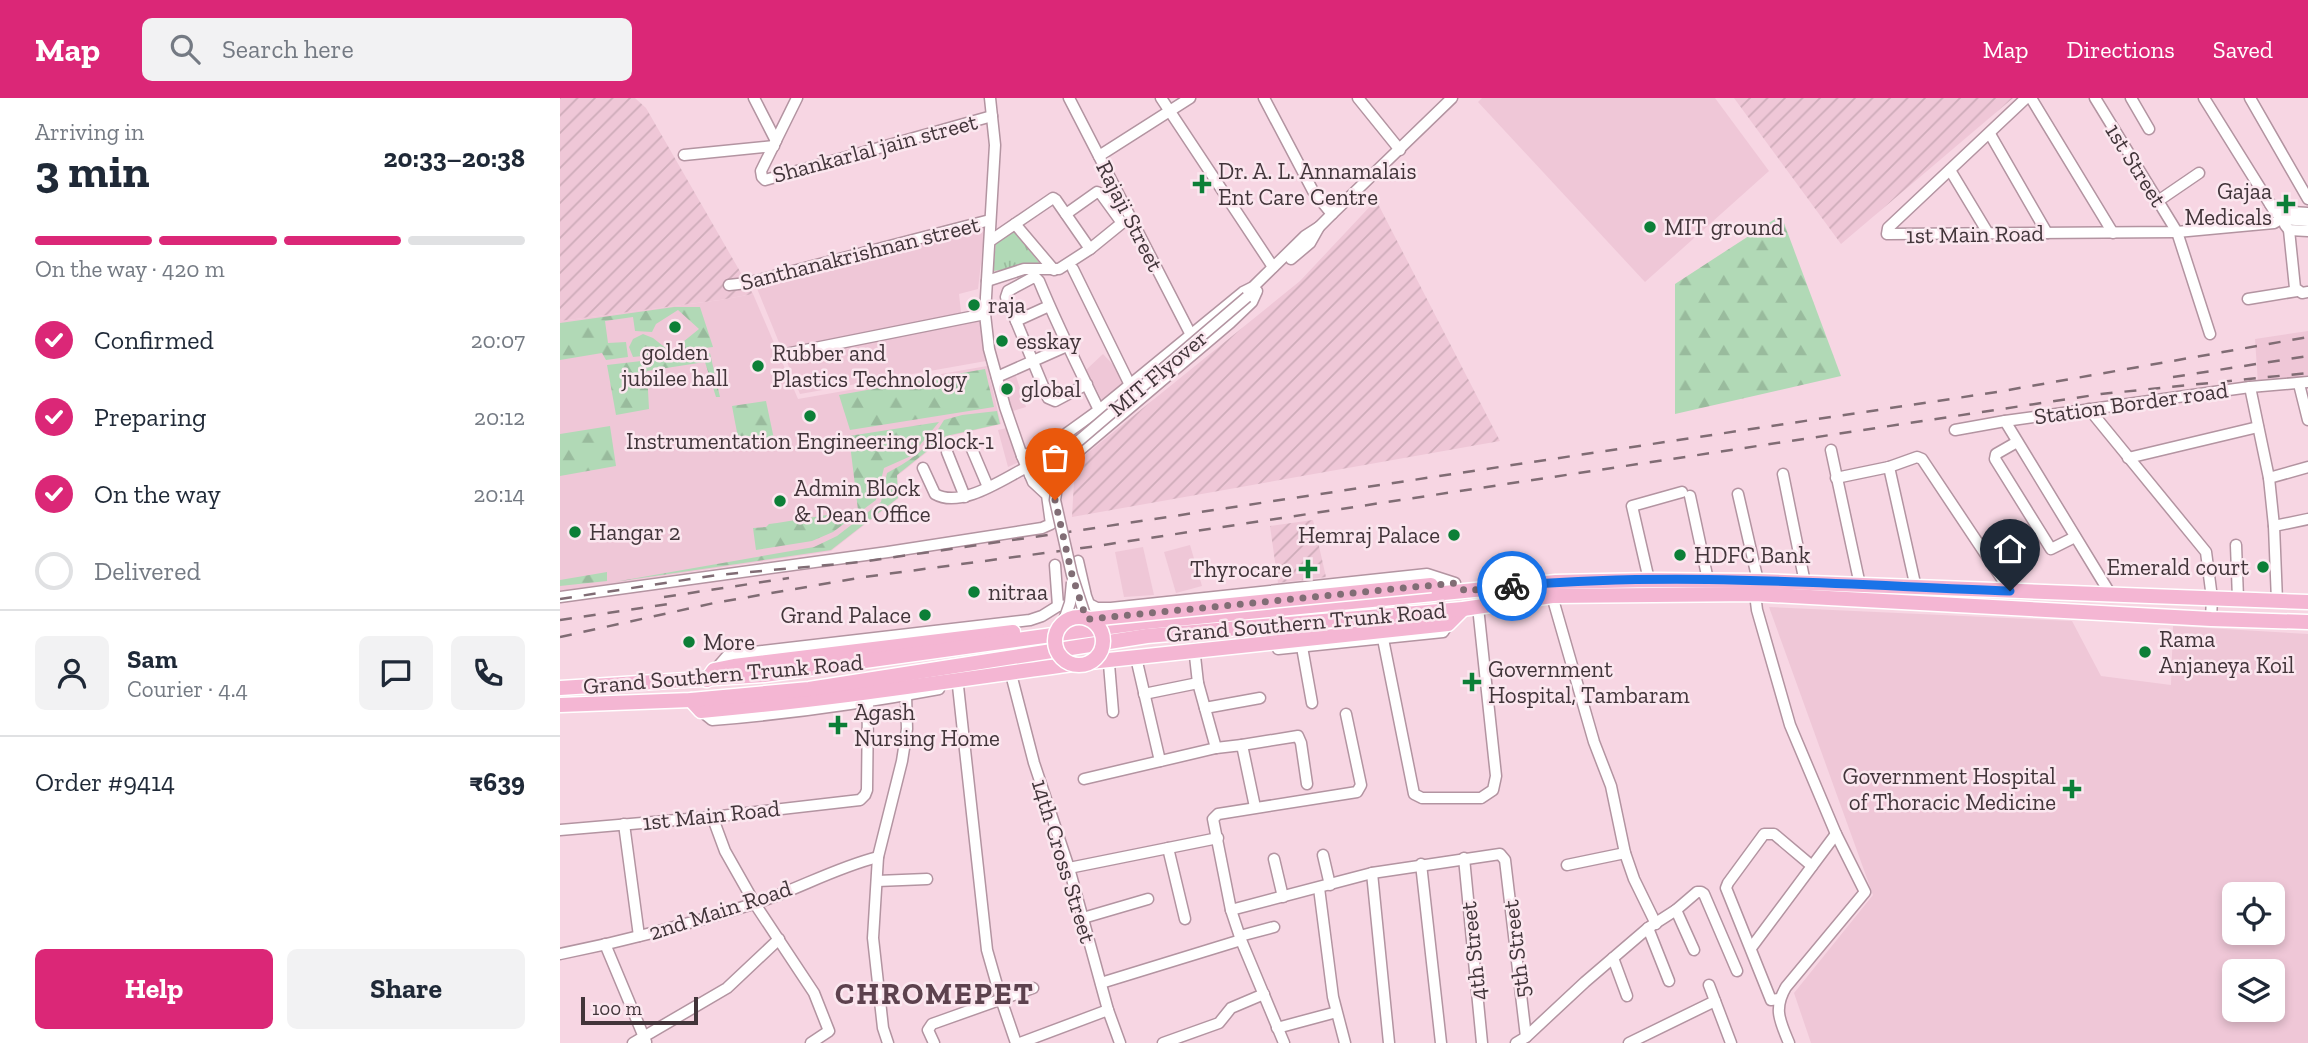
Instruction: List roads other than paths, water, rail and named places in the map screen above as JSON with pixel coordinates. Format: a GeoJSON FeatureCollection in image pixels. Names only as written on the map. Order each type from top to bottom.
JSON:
{"type":"FeatureCollection","features":[{"type":"Feature","properties":{"kind":"main road","name":"Grand Southern Trunk Road"},"geometry":{"type":"LineString","coordinates":[[560,688],[711,675],[764,676],[1189,618],[1460,587],[1556,582],[1708,580],[1756,587],[2210,619],[2308,622]]}},
{"type":"Feature","properties":{"kind":"main road","name":"Grand Southern Trunk Road"},"geometry":{"type":"LineString","coordinates":[[560,705],[691,700],[809,689],[1147,636],[1462,609],[1552,596],[1805,583],[2308,601]]}},
{"type":"Feature","properties":{"kind":"main road"},"geometry":{"type":"LineString","coordinates":[[711,675],[734,666],[1061,625],[1074,617],[1088,614],[1431,585],[1460,587]]}},
{"type":"Feature","properties":{"kind":"main road"},"geometry":{"type":"LineString","coordinates":[[1186,599],[1189,618]]}},
{"type":"Feature","properties":{"kind":"main road"},"geometry":{"type":"LineString","coordinates":[[691,700],[701,711],[827,699],[1073,664],[1444,624],[1462,609]]}},
{"type":"Feature","properties":{"kind":"main road"},"geometry":{"type":"LineString","coordinates":[[1088,614],[1103,637],[1100,652],[1090,662]]}},
{"type":"Feature","properties":{"kind":"main road"},"geometry":{"type":"LineString","coordinates":[[1061,625],[1056,634],[1056,649],[1066,661],[1073,664]]}},
{"type":"Feature","properties":{"kind":"street"},"geometry":{"type":"LineString","coordinates":[[754,98],[775,143]]}},
{"type":"Feature","properties":{"kind":"street"},"geometry":{"type":"LineString","coordinates":[[775,143],[797,98]]}},
{"type":"Feature","properties":{"kind":"street"},"geometry":{"type":"LineString","coordinates":[[560,597],[888,552],[1051,524],[1047,495],[1030,475],[1022,456],[989,349],[985,314],[995,145],[990,98]]}},
{"type":"Feature","properties":{"kind":"street","name":"Rajaji Street"},"geometry":{"type":"LineString","coordinates":[[1069,98],[1191,335]]}},
{"type":"Feature","properties":{"kind":"street"},"geometry":{"type":"LineString","coordinates":[[1161,98],[1273,267]]}},
{"type":"Feature","properties":{"kind":"street"},"geometry":{"type":"LineString","coordinates":[[1099,156],[1190,98]]}},
{"type":"Feature","properties":{"kind":"street"},"geometry":{"type":"LineString","coordinates":[[1264,98],[1313,191],[1332,214]]}},
{"type":"Feature","properties":{"kind":"street"},"geometry":{"type":"LineString","coordinates":[[1358,98],[1400,150]]}},
{"type":"Feature","properties":{"kind":"street"},"geometry":{"type":"LineString","coordinates":[[923,468],[937,496],[965,497],[1067,461],[1230,323],[1252,302],[1251,292],[1273,267],[1319,227],[1452,98]]}},
{"type":"Feature","properties":{"kind":"street"},"geometry":{"type":"LineString","coordinates":[[1988,233],[1950,170],[2028,98],[2113,233]]}},
{"type":"Feature","properties":{"kind":"street","name":"1st Street"},"geometry":{"type":"LineString","coordinates":[[2095,98],[2177,232],[2210,334]]}},
{"type":"Feature","properties":{"kind":"street"},"geometry":{"type":"LineString","coordinates":[[2131,98],[2149,129]]}},
{"type":"Feature","properties":{"kind":"street"},"geometry":{"type":"LineString","coordinates":[[2204,98],[2289,230],[2302,292],[2248,299]]}},
{"type":"Feature","properties":{"kind":"street"},"geometry":{"type":"LineString","coordinates":[[2250,98],[2308,198]]}},
{"type":"Feature","properties":{"kind":"street","name":"Shankarlal jain street"},"geometry":{"type":"LineString","coordinates":[[775,143],[761,175],[768,180],[992,116]]}},
{"type":"Feature","properties":{"kind":"street"},"geometry":{"type":"LineString","coordinates":[[1990,134],[2047,233]]}},
{"type":"Feature","properties":{"kind":"street"},"geometry":{"type":"LineString","coordinates":[[684,155],[775,143]]}},
{"type":"Feature","properties":{"kind":"street","name":"1st Main Road"},"geometry":{"type":"LineString","coordinates":[[1950,170],[1888,228],[1887,234],[2177,232],[2274,223],[2283,219],[2308,221]]}},
{"type":"Feature","properties":{"kind":"street"},"geometry":{"type":"LineString","coordinates":[[2158,201],[2199,173]]}},
{"type":"Feature","properties":{"kind":"street"},"geometry":{"type":"LineString","coordinates":[[987,281],[1024,269],[1059,269],[1090,249],[1120,225],[1121,221],[1097,192],[1066,214]]}},
{"type":"Feature","properties":{"kind":"street"},"geometry":{"type":"LineString","coordinates":[[990,241],[1053,198],[1090,249]]}},
{"type":"Feature","properties":{"kind":"street"},"geometry":{"type":"LineString","coordinates":[[2270,204],[2292,212],[2308,213]]}},
{"type":"Feature","properties":{"kind":"street","name":"Santhanakrishnan street"},"geometry":{"type":"LineString","coordinates":[[729,285],[747,284],[990,220]]}},
{"type":"Feature","properties":{"kind":"street"},"geometry":{"type":"LineString","coordinates":[[1015,224],[1054,270]]}},
{"type":"Feature","properties":{"kind":"street"},"geometry":{"type":"LineString","coordinates":[[1022,456],[1056,442],[1099,410],[1242,292],[1251,292],[1310,243],[1319,227]]}},
{"type":"Feature","properties":{"kind":"street"},"geometry":{"type":"LineString","coordinates":[[2289,230],[2308,231]]}},
{"type":"Feature","properties":{"kind":"street"},"geometry":{"type":"LineString","coordinates":[[1073,269],[1130,385]]}},
{"type":"Feature","properties":{"kind":"street"},"geometry":{"type":"LineString","coordinates":[[1087,384],[1051,401],[1006,294],[1032,278],[1039,281],[1067,346],[1087,384],[1099,410]]}},
{"type":"Feature","properties":{"kind":"street","name":"MIT Flyover"},"geometry":{"type":"LineString","coordinates":[[1088,614],[1072,575],[1055,500],[1060,466],[1068,450],[1251,292]]}},
{"type":"Feature","properties":{"kind":"street"},"geometry":{"type":"LineString","coordinates":[[1016,321],[1049,306]]}},
{"type":"Feature","properties":{"kind":"street"},"geometry":{"type":"LineString","coordinates":[[780,355],[985,314]]}},
{"type":"Feature","properties":{"kind":"street"},"geometry":{"type":"LineString","coordinates":[[997,377],[1067,346]]}},
{"type":"Feature","properties":{"kind":"street"},"geometry":{"type":"LineString","coordinates":[[2304,383],[2308,420]]}},
{"type":"Feature","properties":{"kind":"street","name":"Station Border road"},"geometry":{"type":"LineString","coordinates":[[1955,430],[2250,387],[2304,383]]}},
{"type":"Feature","properties":{"kind":"street"},"geometry":{"type":"LineString","coordinates":[[2250,387],[2269,478],[2277,601]]}},
{"type":"Feature","properties":{"kind":"street"},"geometry":{"type":"LineString","coordinates":[[2089,410],[2206,552],[2212,598],[2210,619]]}},
{"type":"Feature","properties":{"kind":"street"},"geometry":{"type":"LineString","coordinates":[[2005,421],[2110,595]]}},
{"type":"Feature","properties":{"kind":"street"},"geometry":{"type":"LineString","coordinates":[[2128,458],[2258,427]]}},
{"type":"Feature","properties":{"kind":"street"},"geometry":{"type":"LineString","coordinates":[[2017,442],[1998,452],[1995,459],[2051,549],[2075,537]]}},
{"type":"Feature","properties":{"kind":"street"},"geometry":{"type":"LineString","coordinates":[[971,447],[988,487]]}},
{"type":"Feature","properties":{"kind":"street"},"geometry":{"type":"LineString","coordinates":[[1830,450],[1860,585]]}},
{"type":"Feature","properties":{"kind":"street"},"geometry":{"type":"LineString","coordinates":[[947,452],[965,497]]}},
{"type":"Feature","properties":{"kind":"street"},"geometry":{"type":"LineString","coordinates":[[1836,478],[1889,467],[1917,457],[1925,462],[2010,591]]}},
{"type":"Feature","properties":{"kind":"street"},"geometry":{"type":"LineString","coordinates":[[1889,467],[1916,587]]}},
{"type":"Feature","properties":{"kind":"street"},"geometry":{"type":"LineString","coordinates":[[2269,478],[2308,467]]}},
{"type":"Feature","properties":{"kind":"street"},"geometry":{"type":"LineString","coordinates":[[1783,474],[1805,583]]}},
{"type":"Feature","properties":{"kind":"street"},"geometry":{"type":"LineString","coordinates":[[1649,579],[1632,506],[1686,494],[1708,580]]}},
{"type":"Feature","properties":{"kind":"street"},"geometry":{"type":"LineString","coordinates":[[1738,494],[1756,587],[1757,610],[1790,725],[1836,834],[1865,892],[1779,999],[1779,1015],[1789,1043]]}},
{"type":"Feature","properties":{"kind":"street"},"geometry":{"type":"LineString","coordinates":[[2274,526],[2308,519]]}},
{"type":"Feature","properties":{"kind":"street"},"geometry":{"type":"LineString","coordinates":[[2236,545],[2238,599]]}},
{"type":"Feature","properties":{"kind":"street"},"geometry":{"type":"LineString","coordinates":[[1078,561],[1088,614]]}},
{"type":"Feature","properties":{"kind":"street"},"geometry":{"type":"LineString","coordinates":[[1055,565],[1058,607]]}},
{"type":"Feature","properties":{"kind":"street"},"geometry":{"type":"LineString","coordinates":[[711,675],[728,655],[1030,620],[1058,607],[1088,614],[1097,608],[1186,599],[1237,590],[1427,574],[1460,587]]}},
{"type":"Feature","properties":{"kind":"street","name":"MIT Flyover"},"geometry":{"type":"LineString","coordinates":[[1061,625],[1070,603],[1072,575]]}},
{"type":"Feature","properties":{"kind":"street"},"geometry":{"type":"LineString","coordinates":[[1552,596],[1594,742],[1611,786],[1625,853],[1669,981]]}},
{"type":"Feature","properties":{"kind":"street"},"geometry":{"type":"LineString","coordinates":[[1383,639],[1414,794],[1422,797],[1480,798],[1493,790],[1496,776],[1478,607]]}},
{"type":"Feature","properties":{"kind":"street"},"geometry":{"type":"LineString","coordinates":[[701,711],[712,720],[868,702],[958,685],[1109,664],[1443,632],[1444,624]]}},
{"type":"Feature","properties":{"kind":"street"},"geometry":{"type":"LineString","coordinates":[[1301,647],[1312,703]]}},
{"type":"Feature","properties":{"kind":"street"},"geometry":{"type":"LineString","coordinates":[[1195,656],[1198,683],[1216,748]]}},
{"type":"Feature","properties":{"kind":"street"},"geometry":{"type":"LineString","coordinates":[[1137,662],[1160,761]]}},
{"type":"Feature","properties":{"kind":"street"},"geometry":{"type":"LineString","coordinates":[[1109,664],[1114,712]]}},
{"type":"Feature","properties":{"kind":"street","name":"14th Cross Street"},"geometry":{"type":"LineString","coordinates":[[1012,678],[1034,763],[1069,868],[1108,1010],[1121,1043]]}},
{"type":"Feature","properties":{"kind":"street"},"geometry":{"type":"LineString","coordinates":[[1144,694],[1198,683]]}},
{"type":"Feature","properties":{"kind":"street"},"geometry":{"type":"LineString","coordinates":[[958,685],[988,950],[1001,999],[1023,1042],[1108,1010]]}},
{"type":"Feature","properties":{"kind":"street"},"geometry":{"type":"LineString","coordinates":[[888,1043],[883,1028],[873,938],[878,858],[902,761],[907,729],[906,695]]}},
{"type":"Feature","properties":{"kind":"street"},"geometry":{"type":"LineString","coordinates":[[1205,708],[1260,698]]}},
{"type":"Feature","properties":{"kind":"street","name":"1st Main Road"},"geometry":{"type":"LineString","coordinates":[[560,830],[712,817],[862,799],[867,790],[868,702]]}},
{"type":"Feature","properties":{"kind":"street"},"geometry":{"type":"LineString","coordinates":[[1284,1043],[1231,910],[1214,817],[1255,807],[1346,794],[1360,789],[1346,714]]}},
{"type":"Feature","properties":{"kind":"street"},"geometry":{"type":"LineString","coordinates":[[1084,779],[1216,748],[1298,736],[1307,785]]}},
{"type":"Feature","properties":{"kind":"street"},"geometry":{"type":"LineString","coordinates":[[1242,745],[1255,807]]}},
{"type":"Feature","properties":{"kind":"street"},"geometry":{"type":"LineString","coordinates":[[624,824],[639,936]]}},
{"type":"Feature","properties":{"kind":"street"},"geometry":{"type":"LineString","coordinates":[[715,824],[725,852],[755,904],[814,993],[829,1031],[811,1043]]}},
{"type":"Feature","properties":{"kind":"street"},"geometry":{"type":"LineString","coordinates":[[1779,999],[1771,1000],[1727,894],[1728,883],[1764,834],[1769,832],[1812,866]]}},
{"type":"Feature","properties":{"kind":"street"},"geometry":{"type":"LineString","coordinates":[[1751,948],[1836,834]]}},
{"type":"Feature","properties":{"kind":"street"},"geometry":{"type":"LineString","coordinates":[[1069,868],[1218,838]]}},
{"type":"Feature","properties":{"kind":"street"},"geometry":{"type":"LineString","coordinates":[[1168,848],[1185,919]]}},
{"type":"Feature","properties":{"kind":"street"},"geometry":{"type":"LineString","coordinates":[[1567,865],[1625,853]]}},
{"type":"Feature","properties":{"kind":"street","name":"5th Street"},"geometry":{"type":"LineString","coordinates":[[1464,859],[1500,854],[1505,860],[1521,1040]]}},
{"type":"Feature","properties":{"kind":"street"},"geometry":{"type":"LineString","coordinates":[[1323,855],[1333,997],[1345,1043]]}},
{"type":"Feature","properties":{"kind":"street","name":"2nd Main Road"},"geometry":{"type":"LineString","coordinates":[[562,956],[755,904],[849,865],[878,858]]}},
{"type":"Feature","properties":{"kind":"street"},"geometry":{"type":"LineString","coordinates":[[1273,859],[1283,897]]}},
{"type":"Feature","properties":{"kind":"street"},"geometry":{"type":"LineString","coordinates":[[1231,910],[1372,873],[1464,859]]}},
{"type":"Feature","properties":{"kind":"street","name":"4th Street"},"geometry":{"type":"LineString","coordinates":[[1464,859],[1482,1043]]}},
{"type":"Feature","properties":{"kind":"street"},"geometry":{"type":"LineString","coordinates":[[1421,864],[1441,1043]]}},
{"type":"Feature","properties":{"kind":"street"},"geometry":{"type":"LineString","coordinates":[[1372,873],[1389,1043]]}},
{"type":"Feature","properties":{"kind":"street"},"geometry":{"type":"LineString","coordinates":[[877,881],[927,879]]}},
{"type":"Feature","properties":{"kind":"street"},"geometry":{"type":"LineString","coordinates":[[1521,1040],[1613,958],[1697,892],[1704,894],[1737,971]]}},
{"type":"Feature","properties":{"kind":"street"},"geometry":{"type":"LineString","coordinates":[[1083,918],[1148,899]]}},
{"type":"Feature","properties":{"kind":"street"},"geometry":{"type":"LineString","coordinates":[[1676,910],[1694,950]]}},
{"type":"Feature","properties":{"kind":"street"},"geometry":{"type":"LineString","coordinates":[[1101,983],[1274,927]]}},
{"type":"Feature","properties":{"kind":"street"},"geometry":{"type":"LineString","coordinates":[[633,1043],[645,1040],[727,988],[760,960],[779,939]]}},
{"type":"Feature","properties":{"kind":"street"},"geometry":{"type":"LineString","coordinates":[[605,944],[645,1040]]}},
{"type":"Feature","properties":{"kind":"street"},"geometry":{"type":"LineString","coordinates":[[1613,958],[1627,996]]}},
{"type":"Feature","properties":{"kind":"street"},"geometry":{"type":"LineString","coordinates":[[1709,985],[1731,1043]]}},
{"type":"Feature","properties":{"kind":"street"},"geometry":{"type":"LineString","coordinates":[[934,1043],[928,1030],[932,1024],[1033,988]]}},
{"type":"Feature","properties":{"kind":"street"},"geometry":{"type":"LineString","coordinates":[[1163,1043],[1219,1023],[1231,1008],[1264,995]]}},
{"type":"Feature","properties":{"kind":"street"},"geometry":{"type":"LineString","coordinates":[[1629,1043],[1715,1001]]}},
{"type":"Feature","properties":{"kind":"street"},"geometry":{"type":"LineString","coordinates":[[1277,1028],[1333,1013]]}},
{"type":"Feature","properties":{"kind":"railway"},"geometry":{"type":"LineString","coordinates":[[560,599],[717,575],[861,562],[1068,532],[1997,392],[2308,337]]}},
{"type":"Feature","properties":{"kind":"railway"},"geometry":{"type":"LineString","coordinates":[[2173,377],[2308,356]]}},
{"type":"Feature","properties":{"kind":"railway"},"geometry":{"type":"LineString","coordinates":[[560,637],[714,603],[864,577],[1090,547],[2101,394],[2308,373]]}},
{"type":"Feature","properties":{"kind":"railway"},"geometry":{"type":"LineString","coordinates":[[664,597],[789,578]]}},
{"type":"Feature","properties":{"kind":"railway"},"geometry":{"type":"LineString","coordinates":[[560,620],[675,603]]}},
{"type":"Feature","properties":{"kind":"place","name":"Dr. A. L. Annamalais Ent Care Centre"},"geometry":{"type":"Point","coordinates":[1202,184]}},
{"type":"Feature","properties":{"kind":"place","name":"Gajaa Medicals"},"geometry":{"type":"Point","coordinates":[2286,204]}},
{"type":"Feature","properties":{"kind":"place","name":"MIT ground"},"geometry":{"type":"Point","coordinates":[1650,227]}},
{"type":"Feature","properties":{"kind":"place","name":"raja"},"geometry":{"type":"Point","coordinates":[974,305]}},
{"type":"Feature","properties":{"kind":"place","name":"golden jubilee hall"},"geometry":{"type":"Point","coordinates":[675,327]}},
{"type":"Feature","properties":{"kind":"place","name":"esskay"},"geometry":{"type":"Point","coordinates":[1002,341]}},
{"type":"Feature","properties":{"kind":"place","name":"Rubber and Plastics Technology"},"geometry":{"type":"Point","coordinates":[758,366]}},
{"type":"Feature","properties":{"kind":"place","name":"global"},"geometry":{"type":"Point","coordinates":[1007,389]}},
{"type":"Feature","properties":{"kind":"place","name":"Instrumentation Engineering Block-1"},"geometry":{"type":"Point","coordinates":[810,416]}},
{"type":"Feature","properties":{"kind":"place","name":"Admin Block & Dean Office"},"geometry":{"type":"Point","coordinates":[780,501]}},
{"type":"Feature","properties":{"kind":"place","name":"Hangar 2"},"geometry":{"type":"Point","coordinates":[575,532]}},
{"type":"Feature","properties":{"kind":"place","name":"Hemraj Palace"},"geometry":{"type":"Point","coordinates":[1454,535]}},
{"type":"Feature","properties":{"kind":"place","name":"HDFC Bank"},"geometry":{"type":"Point","coordinates":[1680,555]}},
{"type":"Feature","properties":{"kind":"place","name":"Emerald court"},"geometry":{"type":"Point","coordinates":[2263,567]}},
{"type":"Feature","properties":{"kind":"place","name":"Thyrocare"},"geometry":{"type":"Point","coordinates":[1308,569]}},
{"type":"Feature","properties":{"kind":"place","name":"nitraa"},"geometry":{"type":"Point","coordinates":[974,592]}},
{"type":"Feature","properties":{"kind":"place","name":"Grand Palace"},"geometry":{"type":"Point","coordinates":[925,615]}},
{"type":"Feature","properties":{"kind":"place","name":"More"},"geometry":{"type":"Point","coordinates":[689,642]}},
{"type":"Feature","properties":{"kind":"place","name":"Rama Anjaneya Koil"},"geometry":{"type":"Point","coordinates":[2145,652]}},
{"type":"Feature","properties":{"kind":"place","name":"Government Hospital, Tambaram"},"geometry":{"type":"Point","coordinates":[1472,682]}},
{"type":"Feature","properties":{"kind":"place","name":"Agash Nursing Home"},"geometry":{"type":"Point","coordinates":[838,725]}},
{"type":"Feature","properties":{"kind":"place","name":"Government Hospital of Thoracic Medicine"},"geometry":{"type":"Point","coordinates":[2072,789]}},
{"type":"Feature","properties":{"kind":"district","name":"CHROMEPET"},"geometry":{"type":"Point","coordinates":[935,994]}}]}
